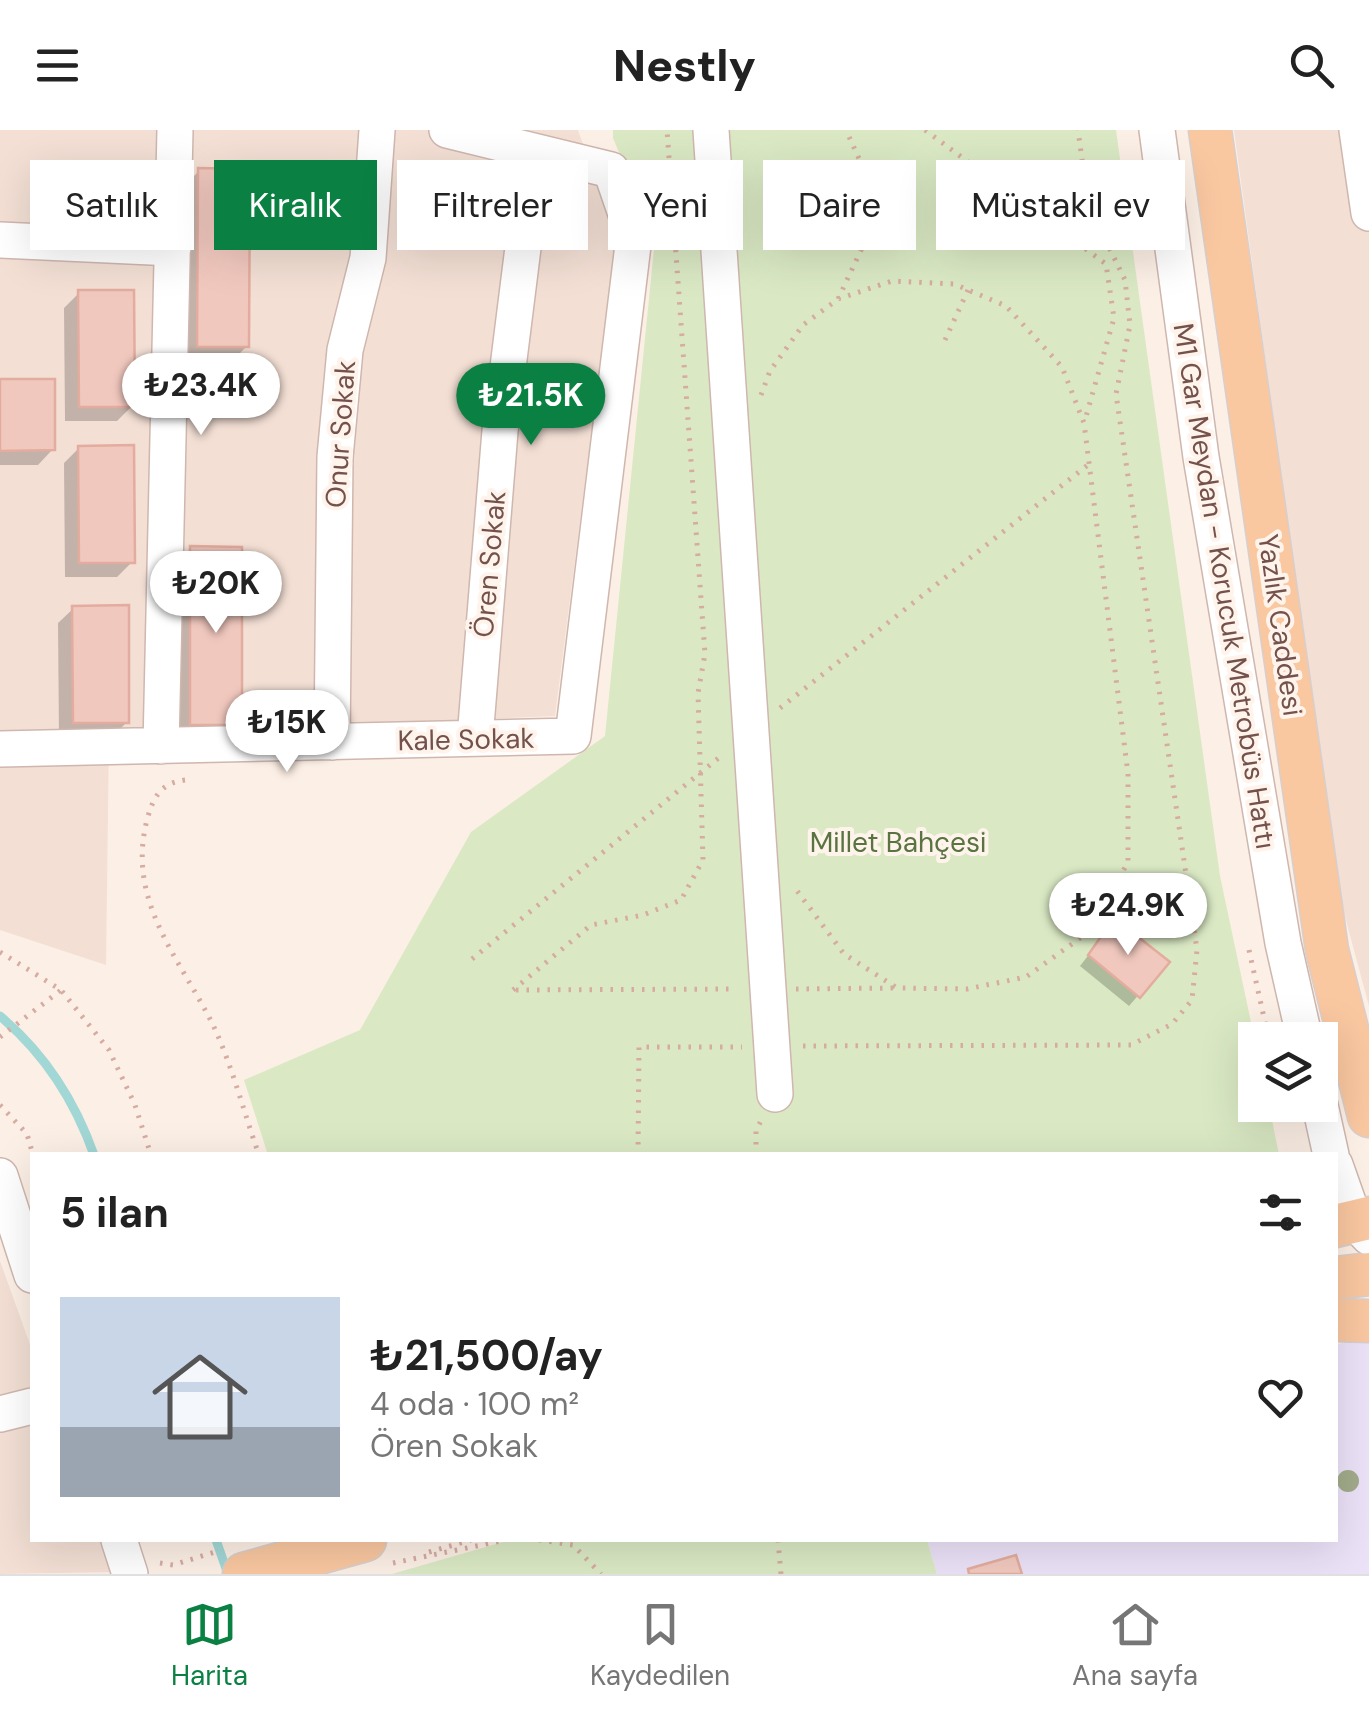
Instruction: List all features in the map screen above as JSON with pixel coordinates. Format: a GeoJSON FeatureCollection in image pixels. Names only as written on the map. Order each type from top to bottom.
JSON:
{"type":"FeatureCollection","features":[{"type":"Feature","properties":{"kind":"main road","name":"Yazlık Caddesi"},"geometry":{"type":"LineString","coordinates":[[1210,130],[1327,950],[1369,1116]]}},
{"type":"Feature","properties":{"kind":"main road"},"geometry":{"type":"LineString","coordinates":[[1338,1278],[1369,1274]]}},
{"type":"Feature","properties":{"kind":"main road"},"geometry":{"type":"LineString","coordinates":[[1338,1320],[1369,1321]]}},
{"type":"Feature","properties":{"kind":"main road"},"geometry":{"type":"LineString","coordinates":[[264,1569],[379,1551]]}},
{"type":"Feature","properties":{"kind":"street"},"geometry":{"type":"LineString","coordinates":[[174,160],[175,130]]}},
{"type":"Feature","properties":{"kind":"street","name":"Onur Sokak"},"geometry":{"type":"LineString","coordinates":[[332,742],[335,457],[345,350],[368,258],[376,130]]}},
{"type":"Feature","properties":{"kind":"street"},"geometry":{"type":"LineString","coordinates":[[447,130],[535,152],[586,147]]}},
{"type":"Feature","properties":{"kind":"street"},"geometry":{"type":"LineString","coordinates":[[711,130],[775,1094]]}},
{"type":"Feature","properties":{"kind":"street","name":"M1 Gar Meydan - Korucuk Metrobüs Hattı"},"geometry":{"type":"LineString","coordinates":[[1157,130],[1200,457],[1283,943],[1301,1022]]}},
{"type":"Feature","properties":{"kind":"street"},"geometry":{"type":"LineString","coordinates":[[1357,130],[1369,213]]}},
{"type":"Feature","properties":{"kind":"street","name":"Kale Sokak"},"geometry":{"type":"LineString","coordinates":[[0,749],[573,736],[634,237],[611,170],[586,147]]}},
{"type":"Feature","properties":{"kind":"street","name":"Ören Sokak"},"geometry":{"type":"LineString","coordinates":[[475,738],[500,431],[535,152]]}},
{"type":"Feature","properties":{"kind":"street"},"geometry":{"type":"LineString","coordinates":[[0,240],[30,241]]}},
{"type":"Feature","properties":{"kind":"street"},"geometry":{"type":"LineString","coordinates":[[161,746],[173,250]]}},
{"type":"Feature","properties":{"kind":"street"},"geometry":{"type":"LineString","coordinates":[[1324,1122],[1331,1152]]}},
{"type":"Feature","properties":{"kind":"street"},"geometry":{"type":"LineString","coordinates":[[1338,1173],[1357,1226]]}},
{"type":"Feature","properties":{"kind":"street"},"geometry":{"type":"LineString","coordinates":[[0,1176],[8,1224],[30,1271]]}},
{"type":"Feature","properties":{"kind":"street"},"geometry":{"type":"LineString","coordinates":[[0,1414],[30,1406]]}},
{"type":"Feature","properties":{"kind":"street"},"geometry":{"type":"LineString","coordinates":[[120,1542],[130,1574]]}},
{"type":"Feature","properties":{"kind":"path"},"geometry":{"type":"LineString","coordinates":[[667,130],[705,654],[698,693],[703,860],[681,900],[643,915],[591,924],[513,990],[967,989],[1026,977],[1090,932],[1128,862],[1128,774],[1084,423],[1062,367],[1006,306],[954,284],[892,281],[838,299],[803,325],[770,371],[758,404]]}},
{"type":"Feature","properties":{"kind":"path"},"geometry":{"type":"LineString","coordinates":[[838,299],[864,244],[861,163],[846,130]]}},
{"type":"Feature","properties":{"kind":"path"},"geometry":{"type":"LineString","coordinates":[[924,130],[1106,264],[1114,318],[1084,423]]}},
{"type":"Feature","properties":{"kind":"path"},"geometry":{"type":"LineString","coordinates":[[935,130],[940,142]]}},
{"type":"Feature","properties":{"kind":"path"},"geometry":{"type":"LineString","coordinates":[[638,1152],[639,1047],[1131,1045],[1172,1024],[1192,1000],[1197,950],[1116,394],[1130,325],[1125,280],[1102,233],[1085,182],[1078,130]]}},
{"type":"Feature","properties":{"kind":"path"},"geometry":{"type":"LineString","coordinates":[[946,340],[968,290]]}},
{"type":"Feature","properties":{"kind":"path"},"geometry":{"type":"LineString","coordinates":[[194,778],[172,781],[153,797],[140,866],[151,908],[214,1026],[258,1152]]}},
{"type":"Feature","properties":{"kind":"path"},"geometry":{"type":"LineString","coordinates":[[790,877],[798,894],[844,954],[897,988]]}},
{"type":"Feature","properties":{"kind":"path"},"geometry":{"type":"LineString","coordinates":[[0,952],[60,990],[109,1050],[135,1105],[151,1152]]}},
{"type":"Feature","properties":{"kind":"path"},"geometry":{"type":"LineString","coordinates":[[0,1037],[60,990]]}},
{"type":"Feature","properties":{"kind":"path"},"geometry":{"type":"LineString","coordinates":[[0,1105],[27,1134],[33,1152]]}},
{"type":"Feature","properties":{"kind":"path"},"geometry":{"type":"LineString","coordinates":[[379,1551],[453,1542]]}},
{"type":"Feature","properties":{"kind":"path"},"geometry":{"type":"LineString","coordinates":[[379,1551],[483,1542]]}},
{"type":"Feature","properties":{"kind":"path"},"geometry":{"type":"LineString","coordinates":[[554,1542],[574,1545],[602,1574]]}},
{"type":"Feature","properties":{"kind":"path"},"geometry":{"type":"LineString","coordinates":[[778,1542],[781,1574]]}},
{"type":"Feature","properties":{"kind":"shaded area"},"geometry":{"type":"Polygon","coordinates":[[[0,130],[578,130],[608,217],[608,250],[615,250],[555,716],[109,736],[106,965],[0,930],[0,130]]]}},
{"type":"Feature","properties":{"kind":"shaded area"},"geometry":{"type":"Polygon","coordinates":[[[1234,130],[1369,130],[1369,1006],[1337,887],[1234,130]]]}},
{"type":"Feature","properties":{"kind":"shaded area"},"geometry":{"type":"Polygon","coordinates":[[[0,1261],[30,1344],[30,1542],[102,1542],[113,1572],[0,1574],[0,1261]]]}},
{"type":"Feature","properties":{"kind":"shaded area"},"geometry":{"type":"Polygon","coordinates":[[[1369,1335],[1369,1574],[937,1574],[928,1542],[1338,1542],[1338,1344],[1369,1335]]]}},
{"type":"Feature","properties":{"kind":"green space","name":"Millet Bahçesi"},"geometry":{"type":"Polygon","coordinates":[[[613,130],[1116,130],[1120,160],[936,160],[936,250],[1133,250],[1220,876],[1251,1022],[1238,1022],[1238,1122],[1272,1122],[1278,1152],[267,1152],[244,1080],[360,1030],[471,832],[605,736],[654,250],[743,250],[743,160],[622,160],[613,130]]]}},
{"type":"Feature","properties":{"kind":"green space"},"geometry":{"type":"Polygon","coordinates":[[[503,1542],[928,1542],[937,1574],[392,1574],[503,1542]]]}},
{"type":"Feature","properties":{"kind":"building"},"geometry":{"type":"Polygon","coordinates":[[[198,168],[214,168],[214,250],[250,250],[249,347],[197,347],[198,168]]]}},
{"type":"Feature","properties":{"kind":"building"},"geometry":{"type":"Polygon","coordinates":[[[78,290],[134,290],[135,407],[79,407],[78,290]]]}},
{"type":"Feature","properties":{"kind":"building"},"geometry":{"type":"Polygon","coordinates":[[[0,379],[55,379],[55,450],[0,451],[0,379]]]}},
{"type":"Feature","properties":{"kind":"building"},"geometry":{"type":"Polygon","coordinates":[[[134,445],[135,563],[79,563],[78,446],[134,445]]]}},
{"type":"Feature","properties":{"kind":"building"},"geometry":{"type":"Polygon","coordinates":[[[190,546],[242,547],[242,725],[190,725],[190,546]]]}},
{"type":"Feature","properties":{"kind":"building"},"geometry":{"type":"Polygon","coordinates":[[[129,605],[129,723],[73,723],[72,606],[129,605]]]}},
{"type":"Feature","properties":{"kind":"building"},"geometry":{"type":"Polygon","coordinates":[[[1114,918],[1170,962],[1140,998],[1088,955],[1114,918]]]}},
{"type":"Feature","properties":{"kind":"building"},"geometry":{"type":"Polygon","coordinates":[[[1016,1555],[1022,1574],[969,1574],[968,1569],[1016,1555]]]}},
{"type":"Feature","properties":{"kind":"waterway"},"geometry":{"type":"LineString","coordinates":[[0,1016],[31,1046],[56,1079],[93,1152]]}},
{"type":"Feature","properties":{"kind":"waterway"},"geometry":{"type":"LineString","coordinates":[[217,1542],[228,1574]]}}]}
